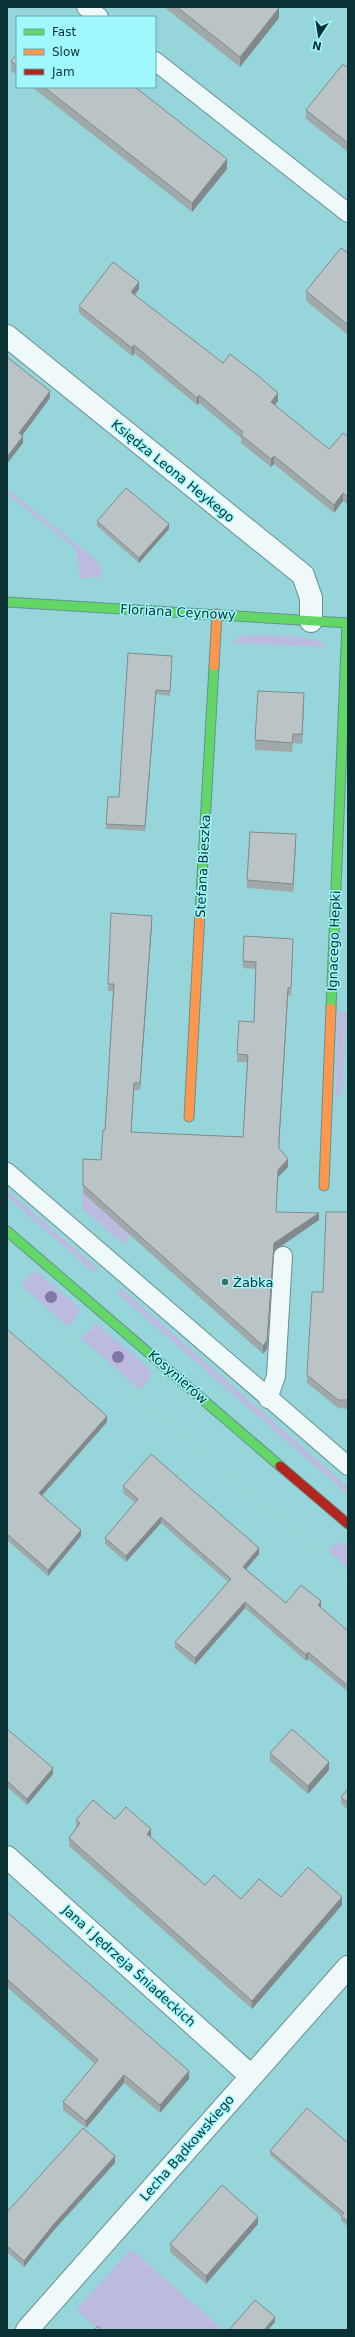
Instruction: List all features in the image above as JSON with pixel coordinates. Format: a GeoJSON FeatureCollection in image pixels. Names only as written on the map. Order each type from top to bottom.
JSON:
{"type":"FeatureCollection","features":[{"type":"Feature","properties":{"kind":"street","name":"Księdza Leona Heykego"},"geometry":{"type":"LineString","coordinates":[[7,336],[303,575],[312,598],[311,620]]}},
{"type":"Feature","properties":{"kind":"street","name":"Floriana Ceynowy"},"geometry":{"type":"LineString","coordinates":[[7,602],[348,623]]}},
{"type":"Feature","properties":{"kind":"street","name":"Stefana Bieszka"},"geometry":{"type":"LineString","coordinates":[[189,1117],[217,614]]}},
{"type":"Feature","properties":{"kind":"street","name":"Ignacego Hepki"},"geometry":{"type":"LineString","coordinates":[[324,1186],[348,623]]}},
{"type":"Feature","properties":{"kind":"street","name":"Kosynierów"},"geometry":{"type":"LineString","coordinates":[[7,1230],[348,1524]]}},
{"type":"Feature","properties":{"kind":"street","name":"Jana i Jędrzeja Śniadeckich"},"geometry":{"type":"LineString","coordinates":[[7,1857],[251,2076]]}},
{"type":"Feature","properties":{"kind":"street","name":"Lecha Bądkowskiego"},"geometry":{"type":"LineString","coordinates":[[27,2330],[348,1967]]}},
{"type":"Feature","properties":{"kind":"lane"},"geometry":{"type":"LineString","coordinates":[[86,7],[98,16]]}},
{"type":"Feature","properties":{"kind":"lane"},"geometry":{"type":"LineString","coordinates":[[156,62],[348,213]]}},
{"type":"Feature","properties":{"kind":"lane"},"geometry":{"type":"LineString","coordinates":[[7,1172],[268,1399],[348,1466]]}},
{"type":"Feature","properties":{"kind":"lane"},"geometry":{"type":"LineString","coordinates":[[268,1399],[276,1376],[283,1256]]}},
{"type":"Feature","properties":{"kind":"path"},"geometry":{"type":"LineString","coordinates":[[7,1283],[348,1578]]}},
{"type":"Feature","properties":{"kind":"shaded area"},"geometry":{"type":"Polygon","coordinates":[[[7,489],[94,558],[100,565],[102,575],[99,578],[88,577],[80,580],[76,549],[7,494],[7,489]]]}},
{"type":"Feature","properties":{"kind":"shaded area"},"geometry":{"type":"Polygon","coordinates":[[[245,635],[302,637],[322,643],[327,647],[233,643],[238,637],[245,635]]]}},
{"type":"Feature","properties":{"kind":"shaded area"},"geometry":{"type":"Polygon","coordinates":[[[337,1010],[347,1013],[342,1097],[336,1096],[337,1010]]]}},
{"type":"Feature","properties":{"kind":"shaded area"},"geometry":{"type":"Polygon","coordinates":[[[7,1190],[97,1268],[93,1272],[7,1197],[7,1190]]]}},
{"type":"Feature","properties":{"kind":"shaded area"},"geometry":{"type":"Polygon","coordinates":[[[82,1192],[131,1235],[124,1244],[82,1209],[82,1192]]]}},
{"type":"Feature","properties":{"kind":"shaded area"},"geometry":{"type":"Polygon","coordinates":[[[36,1271],[80,1308],[77,1317],[68,1327],[21,1285],[30,1274],[36,1271]]]}},
{"type":"Feature","properties":{"kind":"shaded area"},"geometry":{"type":"Polygon","coordinates":[[[121,1288],[348,1487],[348,1495],[117,1293],[121,1288]]]}},
{"type":"Feature","properties":{"kind":"shaded area"},"geometry":{"type":"Polygon","coordinates":[[[96,1323],[151,1370],[150,1378],[140,1390],[81,1338],[96,1323]]]}},
{"type":"Feature","properties":{"kind":"shaded area"},"geometry":{"type":"Polygon","coordinates":[[[337,1542],[348,1544],[348,1569],[328,1551],[337,1542]]]}},
{"type":"Feature","properties":{"kind":"shaded area"},"geometry":{"type":"Polygon","coordinates":[[[131,2249],[224,2330],[99,2330],[76,2310],[131,2249]]]}},
{"type":"Feature","properties":{"kind":"building"},"geometry":{"type":"Polygon","coordinates":[[[177,7],[278,7],[279,8],[240,57],[177,7]]]}},
{"type":"Feature","properties":{"kind":"building"},"geometry":{"type":"Polygon","coordinates":[[[16,55],[16,65],[11,61],[16,55]]]}},
{"type":"Feature","properties":{"kind":"building"},"geometry":{"type":"Polygon","coordinates":[[[343,64],[348,68],[348,143],[306,110],[343,64]]]}},
{"type":"Feature","properties":{"kind":"building"},"geometry":{"type":"Polygon","coordinates":[[[45,88],[136,88],[227,159],[192,203],[45,88]]]}},
{"type":"Feature","properties":{"kind":"building"},"geometry":{"type":"Polygon","coordinates":[[[341,248],[348,253],[348,325],[306,291],[341,248]]]}},
{"type":"Feature","properties":{"kind":"building"},"geometry":{"type":"Polygon","coordinates":[[[113,262],[139,282],[131,292],[223,363],[230,354],[257,375],[278,393],[271,402],[329,449],[343,433],[348,437],[348,497],[343,493],[334,505],[274,456],[271,459],[241,435],[243,432],[199,395],[197,398],[134,345],[132,348],[79,306],[113,262]]]}},
{"type":"Feature","properties":{"kind":"building"},"geometry":{"type":"Polygon","coordinates":[[[7,357],[50,391],[19,433],[23,436],[7,457],[7,357]]]}},
{"type":"Feature","properties":{"kind":"building"},"geometry":{"type":"Polygon","coordinates":[[[126,488],[169,524],[139,558],[97,521],[126,488]]]}},
{"type":"Feature","properties":{"kind":"building"},"geometry":{"type":"Polygon","coordinates":[[[128,653],[172,656],[170,691],[156,690],[145,826],[106,824],[108,797],[119,797],[128,653]]]}},
{"type":"Feature","properties":{"kind":"building"},"geometry":{"type":"Polygon","coordinates":[[[258,691],[304,693],[302,734],[293,734],[292,743],[255,740],[258,691]]]}},
{"type":"Feature","properties":{"kind":"building"},"geometry":{"type":"Polygon","coordinates":[[[250,832],[296,834],[293,884],[247,880],[250,832]]]}},
{"type":"Feature","properties":{"kind":"building"},"geometry":{"type":"Polygon","coordinates":[[[111,913],[152,916],[140,1083],[134,1083],[131,1132],[243,1137],[248,1055],[237,1054],[239,1021],[254,1022],[256,962],[243,961],[244,936],[293,939],[291,988],[288,988],[279,1139],[279,1148],[288,1159],[278,1170],[276,1212],[319,1213],[274,1243],[267,1341],[263,1346],[83,1185],[83,1159],[101,1160],[103,1130],[105,1130],[114,984],[108,984],[111,913]]]}},
{"type":"Feature","properties":{"kind":"building"},"geometry":{"type":"Polygon","coordinates":[[[326,1212],[348,1212],[348,1400],[338,1400],[307,1375],[312,1292],[323,1292],[326,1212]]]}},
{"type":"Feature","properties":{"kind":"building"},"geometry":{"type":"Polygon","coordinates":[[[7,1329],[107,1416],[39,1493],[81,1530],[48,1570],[7,1534],[7,1329]]]}},
{"type":"Feature","properties":{"kind":"building"},"geometry":{"type":"Polygon","coordinates":[[[151,1454],[259,1548],[243,1567],[286,1603],[301,1585],[321,1601],[318,1605],[348,1631],[348,1686],[308,1652],[306,1655],[245,1602],[195,1658],[175,1642],[231,1579],[161,1517],[126,1556],[105,1538],[138,1499],[123,1486],[151,1454]]]}},
{"type":"Feature","properties":{"kind":"building"},"geometry":{"type":"Polygon","coordinates":[[[7,1729],[53,1768],[27,1799],[7,1781],[7,1729]]]}},
{"type":"Feature","properties":{"kind":"building"},"geometry":{"type":"Polygon","coordinates":[[[292,1729],[329,1762],[308,1786],[270,1753],[292,1729]]]}},
{"type":"Feature","properties":{"kind":"building"},"geometry":{"type":"Polygon","coordinates":[[[348,1789],[348,1803],[341,1797],[348,1789]]]}},
{"type":"Feature","properties":{"kind":"building"},"geometry":{"type":"Polygon","coordinates":[[[93,1800],[115,1819],[126,1807],[151,1829],[147,1834],[205,1885],[214,1875],[241,1899],[259,1879],[281,1897],[308,1867],[342,1897],[252,2001],[69,1838],[80,1823],[76,1820],[93,1800]]]}},
{"type":"Feature","properties":{"kind":"building"},"geometry":{"type":"Polygon","coordinates":[[[7,1912],[189,2071],[160,2105],[124,2075],[86,2121],[63,2102],[98,2060],[8,1980],[7,1981],[7,1912]]]}},
{"type":"Feature","properties":{"kind":"building"},"geometry":{"type":"Polygon","coordinates":[[[307,2108],[348,2143],[348,2222],[341,2216],[344,2213],[270,2151],[307,2108]]]}},
{"type":"Feature","properties":{"kind":"building"},"geometry":{"type":"Polygon","coordinates":[[[83,2128],[115,2156],[54,2224],[24,2261],[7,2246],[7,2212],[83,2128]]]}},
{"type":"Feature","properties":{"kind":"building"},"geometry":{"type":"Polygon","coordinates":[[[222,2185],[258,2217],[206,2276],[170,2244],[222,2185]]]}},
{"type":"Feature","properties":{"kind":"building"},"geometry":{"type":"Polygon","coordinates":[[[255,2300],[275,2317],[264,2330],[229,2330],[255,2300]]]}},
{"type":"Feature","properties":{"kind":"building"},"geometry":{"type":"Polygon","coordinates":[[[98,2326],[102,2330],[94,2330],[98,2326]]]}},
{"type":"Feature","properties":{"kind":"traffic: fast"},"geometry":{"type":"LineString","coordinates":[[7,602],[348,623]]}},
{"type":"Feature","properties":{"kind":"traffic: fast"},"geometry":{"type":"LineString","coordinates":[[331,1008],[347,623]]}},
{"type":"Feature","properties":{"kind":"traffic: fast"},"geometry":{"type":"LineString","coordinates":[[200,912],[214,666]]}},
{"type":"Feature","properties":{"kind":"traffic: fast"},"geometry":{"type":"LineString","coordinates":[[7,1231],[280,1466]]}},
{"type":"Feature","properties":{"kind":"traffic: slow"},"geometry":{"type":"LineString","coordinates":[[214,666],[217,614]]}},
{"type":"Feature","properties":{"kind":"traffic: slow"},"geometry":{"type":"LineString","coordinates":[[189,1117],[200,912]]}},
{"type":"Feature","properties":{"kind":"traffic: slow"},"geometry":{"type":"LineString","coordinates":[[324,1186],[331,1008]]}},
{"type":"Feature","properties":{"kind":"traffic: jam"},"geometry":{"type":"LineString","coordinates":[[280,1466],[348,1524]]}},
{"type":"Feature","properties":{"kind":"place","name":"Żabka"},"geometry":{"type":"Point","coordinates":[225,1282]}}]}
